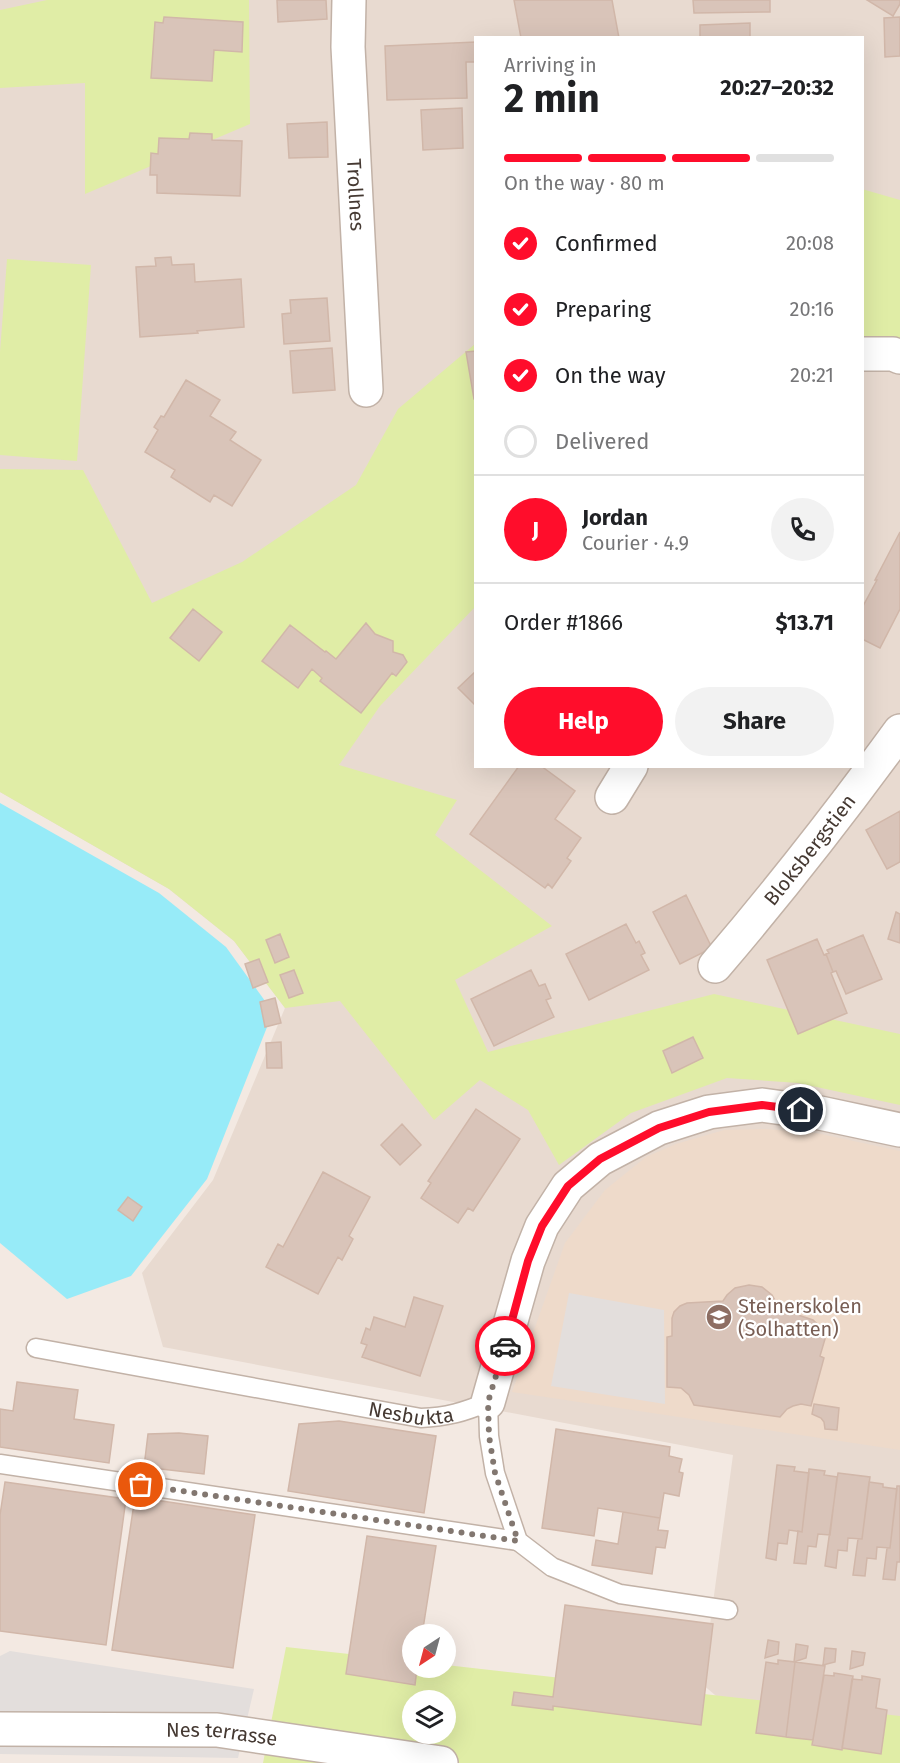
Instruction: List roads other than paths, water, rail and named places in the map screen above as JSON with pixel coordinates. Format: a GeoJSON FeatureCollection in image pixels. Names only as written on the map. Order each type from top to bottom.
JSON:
{"type":"FeatureCollection","features":[{"type":"Feature","properties":{"kind":"street","name":"Trollnes"},"geometry":{"type":"LineString","coordinates":[[349,0],[348,48],[366,390]]}},
{"type":"Feature","properties":{"kind":"street"},"geometry":{"type":"LineString","coordinates":[[864,354],[893,354],[900,357]]}},
{"type":"Feature","properties":{"kind":"street","name":"Bloksbergstien"},"geometry":{"type":"LineString","coordinates":[[715,966],[774,897],[900,731]]}},
{"type":"Feature","properties":{"kind":"street"},"geometry":{"type":"LineString","coordinates":[[612,797],[630,768]]}},
{"type":"Feature","properties":{"kind":"street"},"geometry":{"type":"LineString","coordinates":[[488,1402],[528,1261],[542,1226],[568,1186],[600,1159],[659,1128],[709,1112],[762,1105],[820,1113],[900,1130]]}},
{"type":"Feature","properties":{"kind":"street","name":"Nes terrasse"},"geometry":{"type":"LineString","coordinates":[[0,1730],[217,1730],[441,1763]]}},
{"type":"Feature","properties":{"kind":"lane","name":"Nesbukta"},"geometry":{"type":"LineString","coordinates":[[36,1348],[421,1418],[459,1414],[488,1402]]}},
{"type":"Feature","properties":{"kind":"lane"},"geometry":{"type":"LineString","coordinates":[[488,1402],[489,1436],[495,1473],[518,1541]]}},
{"type":"Feature","properties":{"kind":"lane"},"geometry":{"type":"LineString","coordinates":[[0,1464],[518,1541],[552,1567],[620,1594],[728,1610]]}},
{"type":"Feature","properties":{"kind":"water"},"geometry":{"type":"Polygon","coordinates":[[[0,803],[159,893],[226,947],[273,1012],[207,1179],[131,1276],[67,1299],[0,1243],[0,803]]]}},
{"type":"Feature","properties":{"kind":"place","name":"Steinerskolen (Solhatten)"},"geometry":{"type":"Point","coordinates":[719,1317]}}]}
